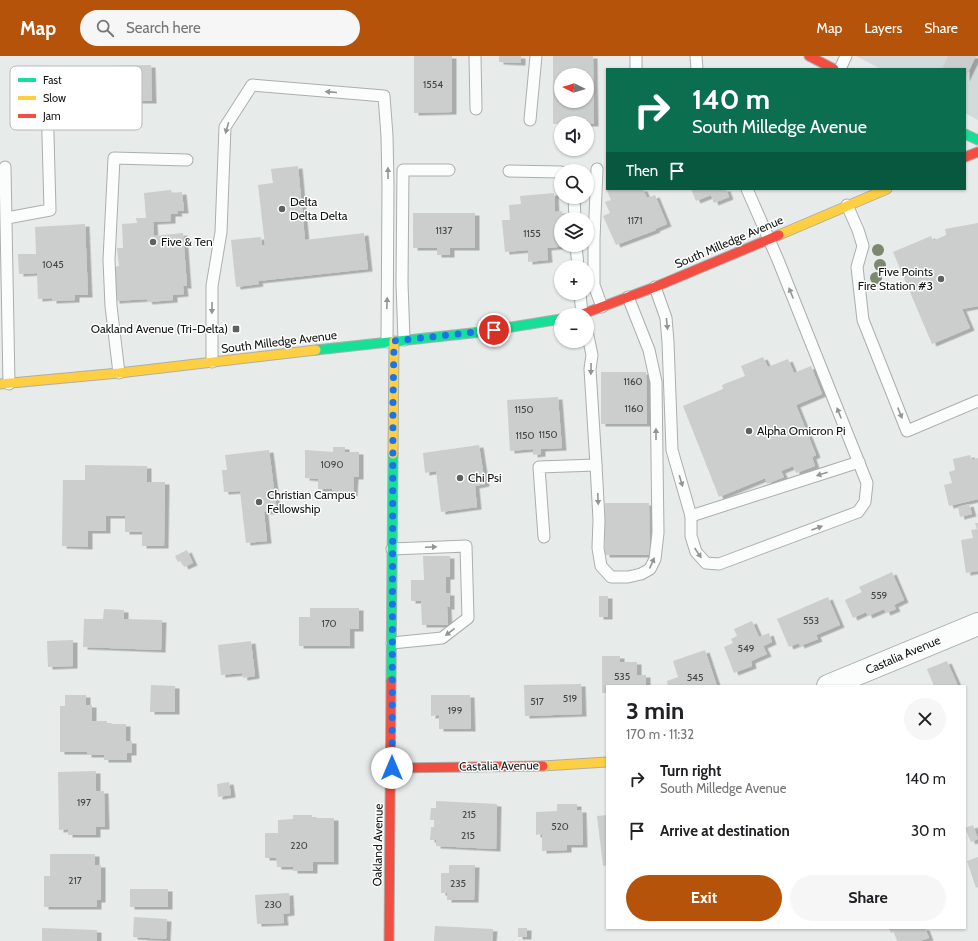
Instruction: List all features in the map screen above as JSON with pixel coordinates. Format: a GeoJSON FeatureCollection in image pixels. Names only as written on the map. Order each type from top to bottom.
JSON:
{"type":"FeatureCollection","features":[{"type":"Feature","properties":{"kind":"main road"},"geometry":{"type":"LineString","coordinates":[[809,56],[832,68]]}},
{"type":"Feature","properties":{"kind":"main road"},"geometry":{"type":"LineString","coordinates":[[966,134],[978,140]]}},
{"type":"Feature","properties":{"kind":"main road"},"geometry":{"type":"LineString","coordinates":[[966,157],[978,152]]}},
{"type":"Feature","properties":{"kind":"main road","name":"South Milledge Avenue"},"geometry":{"type":"LineString","coordinates":[[594,310],[655,287],[885,190]]}},
{"type":"Feature","properties":{"kind":"main road","name":"South Milledge Avenue"},"geometry":{"type":"LineString","coordinates":[[4,384],[119,373],[481,332],[554,320]]}},
{"type":"Feature","properties":{"kind":"main road","name":"Oakland Avenue"},"geometry":{"type":"LineString","coordinates":[[389,941],[392,768],[392,549],[395,341]]}},
{"type":"Feature","properties":{"kind":"main road","name":"Castalia Avenue"},"geometry":{"type":"LineString","coordinates":[[392,768],[538,766],[606,762]]}},
{"type":"Feature","properties":{"kind":"street","name":"Castalia Avenue"},"geometry":{"type":"LineString","coordinates":[[830,685],[978,624]]}},
{"type":"Feature","properties":{"kind":"lane"},"geometry":{"type":"LineString","coordinates":[[475,56],[476,109]]}},
{"type":"Feature","properties":{"kind":"lane"},"geometry":{"type":"LineString","coordinates":[[530,120],[536,56]]}},
{"type":"Feature","properties":{"kind":"lane"},"geometry":{"type":"LineString","coordinates":[[636,56],[636,68]]}},
{"type":"Feature","properties":{"kind":"lane"},"geometry":{"type":"LineString","coordinates":[[696,56],[697,68]]}},
{"type":"Feature","properties":{"kind":"lane"},"geometry":{"type":"LineString","coordinates":[[840,68],[846,56]]}},
{"type":"Feature","properties":{"kind":"lane"},"geometry":{"type":"LineString","coordinates":[[212,362],[212,286],[222,232],[225,127],[252,85],[384,96],[387,136],[395,341]]}},
{"type":"Feature","properties":{"kind":"lane"},"geometry":{"type":"LineString","coordinates":[[7,218],[50,210],[48,130]]}},
{"type":"Feature","properties":{"kind":"lane"},"geometry":{"type":"LineString","coordinates":[[119,373],[111,306],[109,260],[114,158],[187,160]]}},
{"type":"Feature","properties":{"kind":"lane"},"geometry":{"type":"LineString","coordinates":[[4,384],[7,218],[3,197],[5,167]]}},
{"type":"Feature","properties":{"kind":"lane"},"geometry":{"type":"LineString","coordinates":[[597,169],[594,285],[602,307]]}},
{"type":"Feature","properties":{"kind":"lane"},"geometry":{"type":"LineString","coordinates":[[395,341],[402,283],[403,170],[449,170]]}},
{"type":"Feature","properties":{"kind":"lane"},"geometry":{"type":"LineString","coordinates":[[509,172],[554,172]]}},
{"type":"Feature","properties":{"kind":"lane"},"geometry":{"type":"LineString","coordinates":[[655,287],[666,318],[672,450],[691,516],[691,536],[696,552],[706,563],[719,564],[858,512],[865,502],[867,483],[769,238],[747,190]]}},
{"type":"Feature","properties":{"kind":"lane"},"geometry":{"type":"LineString","coordinates":[[847,206],[858,230],[863,246],[857,267],[863,320],[907,431],[978,401]]}},
{"type":"Feature","properties":{"kind":"lane"},"geometry":{"type":"LineString","coordinates":[[591,348],[592,355],[590,369],[599,520],[598,548],[601,566],[611,577],[628,577],[641,574],[650,568],[655,559],[658,533],[656,382],[648,350],[628,298]]}},
{"type":"Feature","properties":{"kind":"lane"},"geometry":{"type":"LineString","coordinates":[[691,516],[859,462]]}},
{"type":"Feature","properties":{"kind":"lane"},"geometry":{"type":"LineString","coordinates":[[544,536],[539,467],[596,465]]}},
{"type":"Feature","properties":{"kind":"lane"},"geometry":{"type":"LineString","coordinates":[[392,549],[466,546],[468,618],[442,638],[392,643]]}},
{"type":"Feature","properties":{"kind":"shaded area"},"geometry":{"type":"Polygon","coordinates":[[[856,56],[978,56],[978,120],[966,114],[966,68],[879,68],[856,56]]]}},
{"type":"Feature","properties":{"kind":"building"},"geometry":{"type":"Polygon","coordinates":[[[414,56],[452,56],[452,112],[414,113],[414,56]]]}},
{"type":"Feature","properties":{"kind":"building"},"geometry":{"type":"Polygon","coordinates":[[[499,56],[521,56],[521,63],[499,62],[499,56]]]}},
{"type":"Feature","properties":{"kind":"building"},"geometry":{"type":"Polygon","coordinates":[[[553,56],[593,56],[593,68],[554,68],[554,108],[594,108],[594,116],[554,116],[554,124],[553,56]]]}},
{"type":"Feature","properties":{"kind":"building"},"geometry":{"type":"Polygon","coordinates":[[[948,56],[976,56],[966,77],[966,68],[942,68],[948,56]]]}},
{"type":"Feature","properties":{"kind":"building"},"geometry":{"type":"Polygon","coordinates":[[[151,65],[152,101],[142,101],[142,66],[108,66],[151,65]]]}},
{"type":"Feature","properties":{"kind":"building","name":"Delta Delta Delta"},"geometry":{"type":"Polygon","coordinates":[[[298,166],[305,240],[364,233],[368,269],[258,281],[259,284],[236,287],[231,240],[261,237],[262,245],[265,245],[258,185],[273,183],[271,169],[298,166]]]}},
{"type":"Feature","properties":{"kind":"building","name":"Five & Ten"},"geometry":{"type":"Polygon","coordinates":[[[171,190],[172,193],[182,192],[184,211],[177,211],[178,214],[171,214],[171,221],[153,222],[154,236],[183,233],[187,286],[183,286],[184,294],[173,295],[173,300],[148,302],[147,299],[115,301],[113,267],[119,266],[117,248],[123,248],[122,224],[137,223],[136,218],[146,218],[144,193],[171,190]]]}},
{"type":"Feature","properties":{"kind":"building"},"geometry":{"type":"Polygon","coordinates":[[[643,190],[647,198],[655,195],[667,224],[655,229],[656,230],[616,245],[603,216],[610,213],[605,202],[611,200],[607,191],[643,190]]]}},
{"type":"Feature","properties":{"kind":"building"},"geometry":{"type":"Polygon","coordinates":[[[691,190],[726,190],[729,197],[714,203],[711,195],[696,201],[691,190]]]}},
{"type":"Feature","properties":{"kind":"building"},"geometry":{"type":"Polygon","coordinates":[[[554,193],[554,247],[547,248],[548,260],[528,262],[528,250],[505,252],[502,220],[510,220],[509,205],[521,204],[520,196],[554,193]]]}},
{"type":"Feature","properties":{"kind":"building"},"geometry":{"type":"Polygon","coordinates":[[[413,213],[475,213],[475,248],[450,248],[450,255],[437,255],[437,248],[413,248],[413,213]]]}},
{"type":"Feature","properties":{"kind":"building","name":"Five Points Fire Station #3"},"geometry":{"type":"Polygon","coordinates":[[[978,223],[978,306],[962,309],[970,328],[932,344],[893,252],[931,236],[933,241],[946,235],[945,229],[978,223]]]}},
{"type":"Feature","properties":{"kind":"building"},"geometry":{"type":"Polygon","coordinates":[[[85,224],[88,295],[75,295],[75,300],[52,301],[52,298],[38,299],[37,273],[19,274],[18,254],[36,254],[35,227],[85,224]]]}},
{"type":"Feature","properties":{"kind":"building","name":"Alpha Omicron Pi"},"geometry":{"type":"Polygon","coordinates":[[[763,357],[768,367],[788,359],[794,373],[811,366],[822,394],[796,405],[816,455],[812,457],[815,466],[796,473],[793,466],[781,471],[784,477],[767,484],[765,478],[719,497],[683,406],[723,389],[722,385],[745,376],[741,366],[763,357]]]}},
{"type":"Feature","properties":{"kind":"building"},"geometry":{"type":"Polygon","coordinates":[[[601,372],[646,372],[647,424],[601,424],[601,372]]]}},
{"type":"Feature","properties":{"kind":"building"},"geometry":{"type":"Polygon","coordinates":[[[558,397],[562,448],[541,449],[541,454],[533,455],[533,449],[510,451],[507,400],[558,397]]]}},
{"type":"Feature","properties":{"kind":"building","name":"Chi Psi"},"geometry":{"type":"Polygon","coordinates":[[[479,445],[485,484],[475,486],[477,507],[441,512],[436,471],[425,473],[423,453],[479,445]]]}},
{"type":"Feature","properties":{"kind":"building"},"geometry":{"type":"Polygon","coordinates":[[[333,447],[345,447],[345,452],[359,452],[359,477],[354,477],[353,494],[332,494],[332,489],[318,489],[318,479],[305,478],[305,450],[333,452],[333,447]]]}},
{"type":"Feature","properties":{"kind":"building","name":"Christian Campus Fellowship"},"geometry":{"type":"Polygon","coordinates":[[[269,450],[277,511],[264,512],[267,541],[246,543],[240,491],[224,492],[222,470],[227,470],[225,455],[269,450]]]}},
{"type":"Feature","properties":{"kind":"building"},"geometry":{"type":"Polygon","coordinates":[[[970,455],[972,460],[978,458],[978,499],[949,506],[944,485],[952,483],[949,472],[955,470],[953,459],[970,455]]]}},
{"type":"Feature","properties":{"kind":"building"},"geometry":{"type":"Polygon","coordinates":[[[85,465],[147,466],[147,482],[165,482],[164,546],[142,546],[142,532],[125,532],[125,516],[106,516],[106,531],[88,531],[88,547],[62,546],[63,480],[85,480],[85,465]]]}},
{"type":"Feature","properties":{"kind":"building"},"geometry":{"type":"Polygon","coordinates":[[[605,503],[649,503],[650,555],[605,555],[605,503]]]}},
{"type":"Feature","properties":{"kind":"building"},"geometry":{"type":"Polygon","coordinates":[[[969,504],[972,514],[960,517],[958,507],[969,504]]]}},
{"type":"Feature","properties":{"kind":"building"},"geometry":{"type":"Polygon","coordinates":[[[975,523],[978,523],[978,571],[966,573],[961,540],[973,538],[971,530],[977,529],[975,523]]]}},
{"type":"Feature","properties":{"kind":"building"},"geometry":{"type":"Polygon","coordinates":[[[187,550],[193,563],[184,567],[181,561],[178,562],[175,556],[187,550]]]}},
{"type":"Feature","properties":{"kind":"building"},"geometry":{"type":"Polygon","coordinates":[[[423,556],[450,556],[450,577],[446,577],[446,593],[450,593],[450,607],[447,607],[448,625],[422,625],[421,601],[411,601],[411,580],[424,580],[423,556]]]}},
{"type":"Feature","properties":{"kind":"building"},"geometry":{"type":"Polygon","coordinates":[[[892,572],[904,600],[894,605],[896,609],[886,613],[884,609],[868,616],[866,612],[853,618],[845,600],[862,592],[859,587],[892,572]]]}},
{"type":"Feature","properties":{"kind":"building"},"geometry":{"type":"Polygon","coordinates":[[[599,596],[608,596],[608,617],[599,617],[599,596]]]}},
{"type":"Feature","properties":{"kind":"building"},"geometry":{"type":"Polygon","coordinates":[[[828,597],[840,625],[816,635],[818,639],[800,646],[799,643],[789,647],[777,619],[828,597]]]}},
{"type":"Feature","properties":{"kind":"building"},"geometry":{"type":"Polygon","coordinates":[[[310,608],[359,608],[359,629],[350,629],[350,646],[299,646],[299,617],[310,617],[310,608]]]}},
{"type":"Feature","properties":{"kind":"building"},"geometry":{"type":"Polygon","coordinates":[[[104,609],[124,610],[124,619],[162,620],[161,650],[83,647],[84,619],[103,619],[104,609]]]}},
{"type":"Feature","properties":{"kind":"building"},"geometry":{"type":"Polygon","coordinates":[[[752,621],[759,637],[769,633],[772,642],[763,646],[767,654],[751,661],[752,666],[734,673],[724,647],[733,643],[731,639],[737,636],[734,629],[752,621]]]}},
{"type":"Feature","properties":{"kind":"building"},"geometry":{"type":"Polygon","coordinates":[[[73,640],[73,666],[48,667],[47,641],[73,640]]]}},
{"type":"Feature","properties":{"kind":"building"},"geometry":{"type":"Polygon","coordinates":[[[251,641],[255,676],[243,678],[242,673],[221,675],[218,645],[251,641]]]}},
{"type":"Feature","properties":{"kind":"building"},"geometry":{"type":"Polygon","coordinates":[[[705,650],[717,685],[668,685],[667,681],[678,677],[673,661],[705,650]]]}},
{"type":"Feature","properties":{"kind":"building"},"geometry":{"type":"Polygon","coordinates":[[[602,656],[620,656],[620,662],[637,662],[637,675],[646,675],[646,685],[606,685],[606,693],[602,693],[602,656]]]}},
{"type":"Feature","properties":{"kind":"building"},"geometry":{"type":"Polygon","coordinates":[[[947,661],[958,685],[934,685],[927,669],[947,661]]]}},
{"type":"Feature","properties":{"kind":"building"},"geometry":{"type":"Polygon","coordinates":[[[581,684],[582,714],[525,716],[524,685],[581,684]]]}},
{"type":"Feature","properties":{"kind":"building"},"geometry":{"type":"Polygon","coordinates":[[[151,685],[175,686],[175,712],[150,712],[151,685]]]}},
{"type":"Feature","properties":{"kind":"building"},"geometry":{"type":"Polygon","coordinates":[[[65,695],[86,695],[86,705],[92,705],[92,721],[107,721],[107,724],[126,724],[126,741],[132,741],[132,753],[127,753],[127,760],[104,760],[104,755],[87,755],[87,752],[60,752],[60,706],[65,706],[65,695]]]}},
{"type":"Feature","properties":{"kind":"building"},"geometry":{"type":"Polygon","coordinates":[[[431,695],[470,695],[471,729],[439,729],[439,715],[431,716],[431,695]]]}},
{"type":"Feature","properties":{"kind":"building"},"geometry":{"type":"Polygon","coordinates":[[[96,771],[96,791],[104,791],[105,827],[96,827],[96,835],[68,835],[68,829],[59,830],[58,772],[96,771]]]}},
{"type":"Feature","properties":{"kind":"building"},"geometry":{"type":"Polygon","coordinates":[[[229,782],[231,795],[218,797],[217,784],[229,782]]]}},
{"type":"Feature","properties":{"kind":"building"},"geometry":{"type":"Polygon","coordinates":[[[436,801],[497,804],[496,849],[436,846],[436,840],[430,840],[431,827],[434,827],[434,820],[430,820],[431,808],[436,808],[436,801]]]}},
{"type":"Feature","properties":{"kind":"building"},"geometry":{"type":"Polygon","coordinates":[[[557,804],[577,804],[577,810],[582,810],[583,845],[567,845],[567,850],[542,851],[542,834],[536,835],[536,812],[557,811],[557,804]]]}},
{"type":"Feature","properties":{"kind":"building"},"geometry":{"type":"Polygon","coordinates":[[[293,815],[312,815],[312,818],[334,818],[334,862],[313,862],[313,871],[293,871],[293,867],[277,867],[276,858],[265,858],[265,833],[278,833],[278,820],[293,819],[293,815]]]}},
{"type":"Feature","properties":{"kind":"building"},"geometry":{"type":"Polygon","coordinates":[[[606,815],[606,865],[603,866],[597,816],[606,815]]]}},
{"type":"Feature","properties":{"kind":"building"},"geometry":{"type":"Polygon","coordinates":[[[973,825],[978,839],[971,842],[966,828],[973,825]]]}},
{"type":"Feature","properties":{"kind":"building"},"geometry":{"type":"Polygon","coordinates":[[[50,854],[95,854],[95,865],[101,865],[101,900],[97,900],[97,907],[44,907],[44,876],[50,876],[50,854]]]}},
{"type":"Feature","properties":{"kind":"building"},"geometry":{"type":"Polygon","coordinates":[[[978,857],[978,887],[976,888],[967,861],[978,857]]]}},
{"type":"Feature","properties":{"kind":"building"},"geometry":{"type":"Polygon","coordinates":[[[449,865],[475,865],[474,900],[447,900],[447,893],[441,893],[441,873],[449,873],[449,865]]]}},
{"type":"Feature","properties":{"kind":"building"},"geometry":{"type":"Polygon","coordinates":[[[130,889],[168,889],[168,907],[130,907],[130,889]]]}},
{"type":"Feature","properties":{"kind":"building"},"geometry":{"type":"Polygon","coordinates":[[[289,893],[290,913],[283,914],[284,923],[257,924],[255,895],[289,893]]]}},
{"type":"Feature","properties":{"kind":"building"},"geometry":{"type":"Polygon","coordinates":[[[134,917],[167,919],[166,939],[133,937],[134,917]]]}},
{"type":"Feature","properties":{"kind":"building"},"geometry":{"type":"Polygon","coordinates":[[[435,926],[493,929],[492,941],[434,941],[435,926]]]}},
{"type":"Feature","properties":{"kind":"building"},"geometry":{"type":"Polygon","coordinates":[[[42,928],[97,930],[97,941],[42,941],[42,928]]]}},
{"type":"Feature","properties":{"kind":"building"},"geometry":{"type":"Polygon","coordinates":[[[518,928],[527,928],[527,937],[518,937],[518,928]]]}},
{"type":"Feature","properties":{"kind":"building"},"geometry":{"type":"Polygon","coordinates":[[[889,929],[925,929],[929,938],[919,941],[897,941],[894,932],[891,933],[889,929]]]}},
{"type":"Feature","properties":{"kind":"traffic: fast"},"geometry":{"type":"LineString","coordinates":[[966,134],[978,140]]}},
{"type":"Feature","properties":{"kind":"traffic: fast"},"geometry":{"type":"LineString","coordinates":[[316,350],[481,332],[554,320]]}},
{"type":"Feature","properties":{"kind":"traffic: fast"},"geometry":{"type":"LineString","coordinates":[[391,681],[393,454]]}},
{"type":"Feature","properties":{"kind":"traffic: slow"},"geometry":{"type":"LineString","coordinates":[[779,235],[885,190]]}},
{"type":"Feature","properties":{"kind":"traffic: slow"},"geometry":{"type":"LineString","coordinates":[[393,454],[394,341]]}},
{"type":"Feature","properties":{"kind":"traffic: slow"},"geometry":{"type":"LineString","coordinates":[[0,384],[119,373],[316,350]]}},
{"type":"Feature","properties":{"kind":"traffic: slow"},"geometry":{"type":"LineString","coordinates":[[543,766],[606,762]]}},
{"type":"Feature","properties":{"kind":"traffic: jam"},"geometry":{"type":"LineString","coordinates":[[809,56],[832,68]]}},
{"type":"Feature","properties":{"kind":"traffic: jam"},"geometry":{"type":"LineString","coordinates":[[966,157],[978,152]]}},
{"type":"Feature","properties":{"kind":"traffic: jam"},"geometry":{"type":"LineString","coordinates":[[594,310],[655,287],[779,235]]}},
{"type":"Feature","properties":{"kind":"traffic: jam"},"geometry":{"type":"LineString","coordinates":[[389,941],[391,681]]}},
{"type":"Feature","properties":{"kind":"traffic: jam"},"geometry":{"type":"LineString","coordinates":[[392,768],[543,766]]}},
{"type":"Feature","properties":{"kind":"place","name":"Delta Delta Delta"},"geometry":{"type":"Point","coordinates":[282,209]}},
{"type":"Feature","properties":{"kind":"place","name":"Five & Ten"},"geometry":{"type":"Point","coordinates":[153,242]}},
{"type":"Feature","properties":{"kind":"place","name":"Five Points Fire Station #3"},"geometry":{"type":"Point","coordinates":[941,279]}},
{"type":"Feature","properties":{"kind":"place","name":"Oakland Avenue (Tri-Delta)"},"geometry":{"type":"Point","coordinates":[236,329]}},
{"type":"Feature","properties":{"kind":"place","name":"Alpha Omicron Pi"},"geometry":{"type":"Point","coordinates":[749,431]}},
{"type":"Feature","properties":{"kind":"place","name":"Chi Psi"},"geometry":{"type":"Point","coordinates":[460,478]}},
{"type":"Feature","properties":{"kind":"place","name":"Christian Campus Fellowship"},"geometry":{"type":"Point","coordinates":[259,502]}},
{"type":"Feature","properties":{"kind":"route"},"geometry":{"type":"LineString","coordinates":[[392,768],[394,341],[494,330]]}}]}
